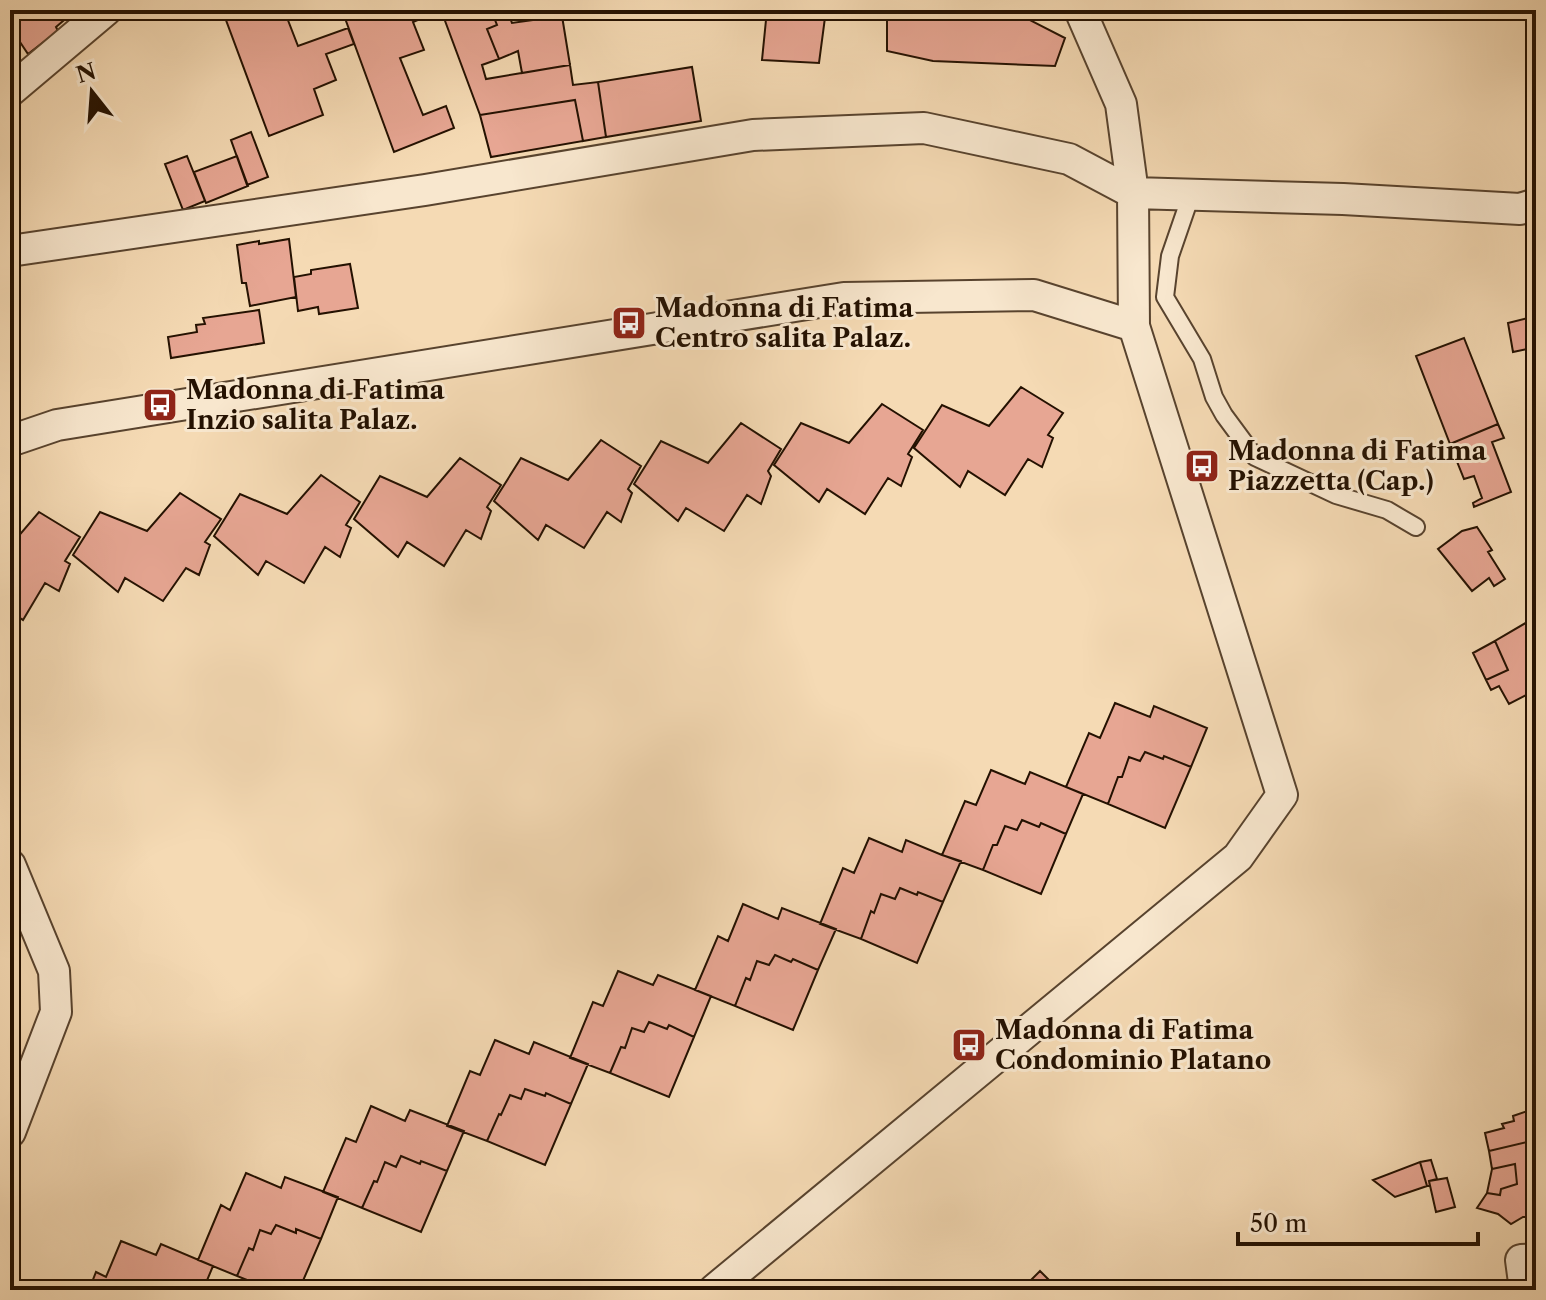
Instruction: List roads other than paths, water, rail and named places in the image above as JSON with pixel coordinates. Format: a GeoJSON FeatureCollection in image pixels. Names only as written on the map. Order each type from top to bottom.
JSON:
{"type":"FeatureCollection","features":[{"type":"Feature","properties":{"kind":"street"},"geometry":{"type":"LineString","coordinates":[[10,91],[106,10]]}},
{"type":"Feature","properties":{"kind":"street"},"geometry":{"type":"LineString","coordinates":[[714,1290],[1238,857],[1282,795],[1134,326],[1133,193],[1121,104],[1080,10]]}},
{"type":"Feature","properties":{"kind":"street"},"geometry":{"type":"LineString","coordinates":[[10,251],[425,190],[753,135],[924,128],[1069,159],[1133,193],[1343,199],[1520,209],[1536,204]]}},
{"type":"Feature","properties":{"kind":"street"},"geometry":{"type":"LineString","coordinates":[[10,441],[57,425],[844,298],[1034,295],[1134,326]]}},
{"type":"Feature","properties":{"kind":"street"},"geometry":{"type":"LineString","coordinates":[[10,865],[54,971],[56,1012],[10,1132]]}},
{"type":"Feature","properties":{"kind":"street"},"geometry":{"type":"LineString","coordinates":[[1525,1290],[1521,1260],[1536,1259]]}},
{"type":"Feature","properties":{"kind":"lane"},"geometry":{"type":"LineString","coordinates":[[1191,195],[1170,256],[1165,297],[1202,359],[1214,397],[1224,415],[1255,457],[1336,495],[1387,510],[1416,527]]}},
{"type":"Feature","properties":{"kind":"place","name":"Madonna di Fatima Centro salita Palaz."},"geometry":{"type":"Point","coordinates":[629,323]}},
{"type":"Feature","properties":{"kind":"place","name":"Madonna di Fatima Inzio salita Palaz."},"geometry":{"type":"Point","coordinates":[160,405]}},
{"type":"Feature","properties":{"kind":"place","name":"Madonna di Fatima Piazzetta (Cap.)"},"geometry":{"type":"Point","coordinates":[1202,466]}},
{"type":"Feature","properties":{"kind":"place","name":"Madonna di Fatima Condominio Platano"},"geometry":{"type":"Point","coordinates":[969,1045]}}]}
